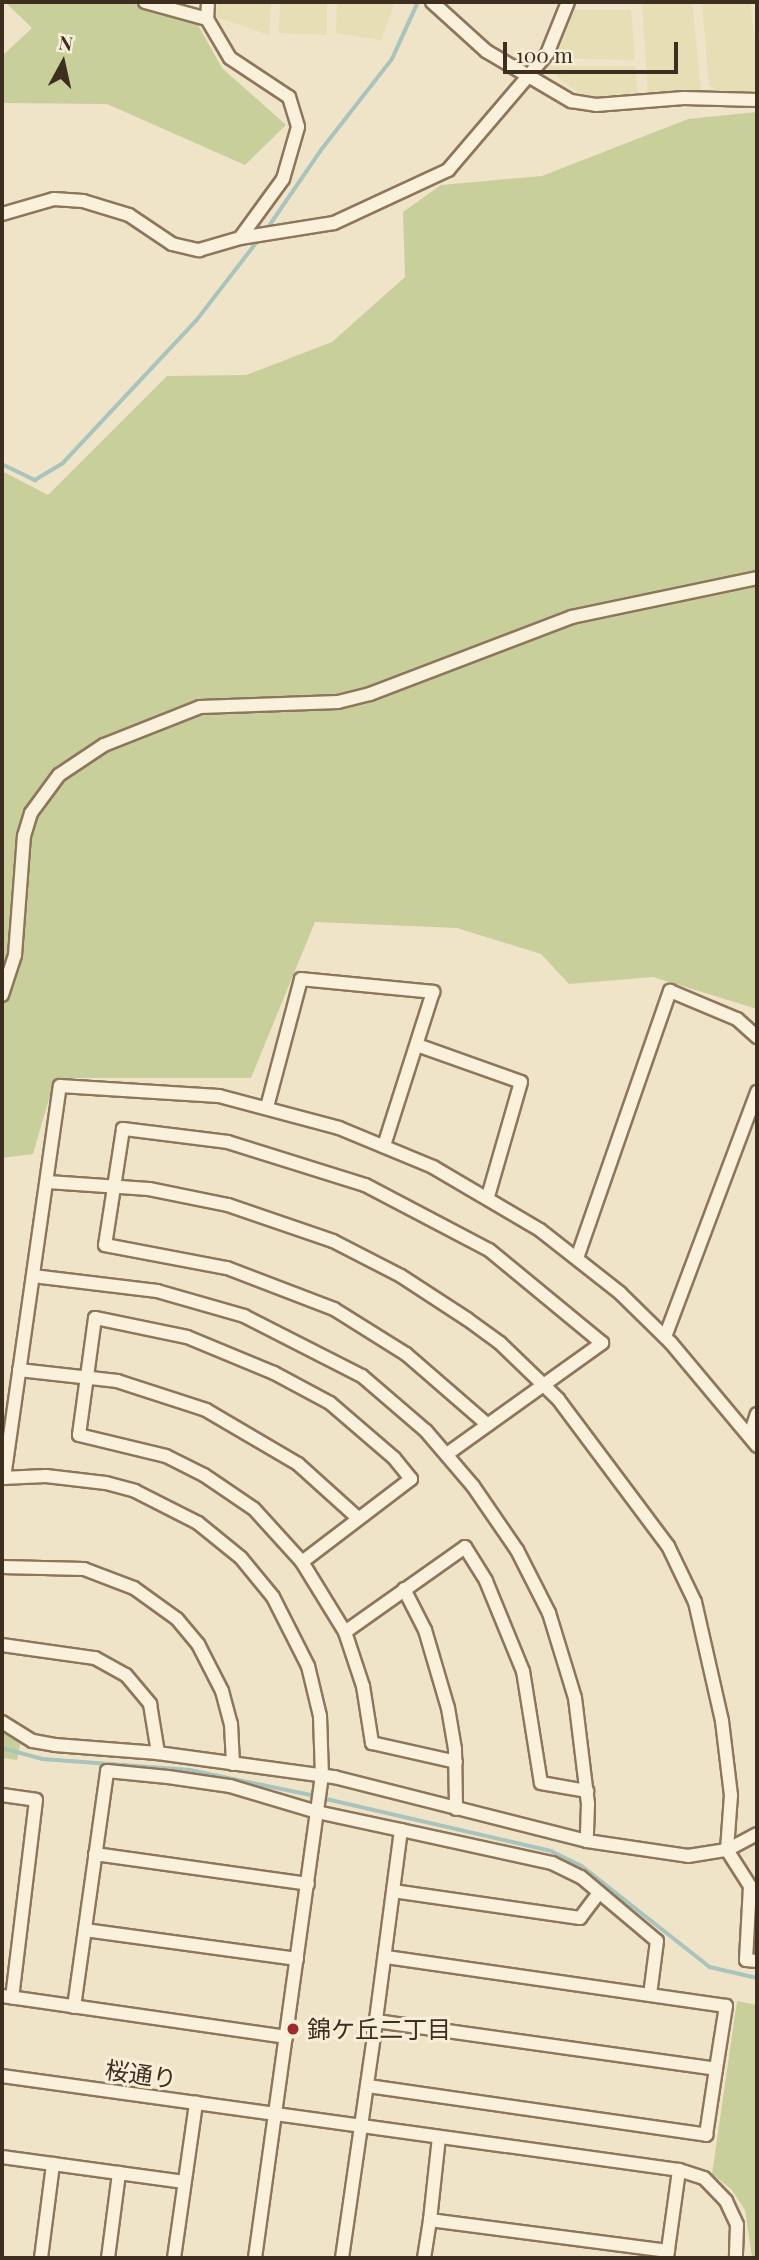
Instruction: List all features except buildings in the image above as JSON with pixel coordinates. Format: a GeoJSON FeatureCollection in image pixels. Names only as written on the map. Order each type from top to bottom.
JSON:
{"type":"FeatureCollection","features":[{"type":"Feature","properties":{"kind":"street"},"geometry":{"type":"LineString","coordinates":[[145,2],[206,19]]}},
{"type":"Feature","properties":{"kind":"street"},"geometry":{"type":"LineString","coordinates":[[208,2],[206,19],[230,58],[289,97],[298,127],[283,179],[245,238]]}},
{"type":"Feature","properties":{"kind":"street"},"geometry":{"type":"LineString","coordinates":[[432,2],[486,51],[529,72],[551,92],[583,104],[684,98],[757,100]]}},
{"type":"Feature","properties":{"kind":"street"},"geometry":{"type":"LineString","coordinates":[[2,214],[54,199],[83,201],[130,215],[172,244],[199,250],[245,238],[270,236],[334,223],[448,170],[477,141],[529,72],[547,54],[568,2]]}},
{"type":"Feature","properties":{"kind":"street"},"geometry":{"type":"LineString","coordinates":[[2,995],[15,955],[24,836],[31,813],[59,775],[104,745],[200,707],[338,702],[370,694],[572,617],[757,578]]}},
{"type":"Feature","properties":{"kind":"street"},"geometry":{"type":"LineString","coordinates":[[267,1108],[301,979],[433,992],[384,1146]]}},
{"type":"Feature","properties":{"kind":"street"},"geometry":{"type":"LineString","coordinates":[[577,1258],[670,991],[737,1019],[757,1037]]}},
{"type":"Feature","properties":{"kind":"street"},"geometry":{"type":"LineString","coordinates":[[417,1045],[521,1082],[488,1196]]}},
{"type":"Feature","properties":{"kind":"street"},"geometry":{"type":"LineString","coordinates":[[255,2258],[320,1794],[320,1716],[300,1643],[273,1597],[241,1558],[198,1523],[135,1491],[79,1478],[3,1478],[60,1086],[158,1089],[267,1108],[384,1146],[488,1196],[577,1258],[665,1337],[753,1441]]}},
{"type":"Feature","properties":{"kind":"street"},"geometry":{"type":"LineString","coordinates":[[665,1337],[757,1092]]}},
{"type":"Feature","properties":{"kind":"street"},"geometry":{"type":"LineString","coordinates":[[447,1454],[545,1386],[602,1343],[489,1250],[377,1191],[290,1158],[228,1142],[123,1129],[105,1245],[227,1268],[322,1303],[406,1354],[488,1425]]}},
{"type":"Feature","properties":{"kind":"street"},"geometry":{"type":"LineString","coordinates":[[48,1182],[116,1186],[228,1205],[355,1252],[467,1318],[545,1386],[641,1507],[683,1570],[710,1658],[722,1721],[731,1795],[727,1850],[750,1886],[746,1960],[757,1961]]}},
{"type":"Feature","properties":{"kind":"street"},"geometry":{"type":"LineString","coordinates":[[33,1276],[157,1291],[275,1329],[362,1376],[447,1454],[517,1550],[549,1614],[570,1673],[587,1791],[587,1841]]}},
{"type":"Feature","properties":{"kind":"street"},"geometry":{"type":"LineString","coordinates":[[302,1562],[411,1479],[376,1441],[330,1403],[274,1373],[187,1337],[96,1318],[79,1435],[132,1445],[204,1475],[268,1521],[302,1562],[345,1632],[363,1686],[372,1742],[456,1762]]}},
{"type":"Feature","properties":{"kind":"street"},"geometry":{"type":"LineString","coordinates":[[19,1370],[86,1376],[153,1390],[233,1423],[298,1464],[358,1518]]}},
{"type":"Feature","properties":{"kind":"street"},"geometry":{"type":"LineString","coordinates":[[753,1441],[757,1414]]}},
{"type":"Feature","properties":{"kind":"street"},"geometry":{"type":"LineString","coordinates":[[345,1632],[465,1547],[486,1581],[523,1671],[541,1783],[587,1791]]}},
{"type":"Feature","properties":{"kind":"street"},"geometry":{"type":"LineString","coordinates":[[2,1567],[84,1569],[134,1588],[177,1619],[198,1644],[222,1691],[231,1724],[233,1764]]}},
{"type":"Feature","properties":{"kind":"street"},"geometry":{"type":"LineString","coordinates":[[404,1589],[433,1655],[450,1717],[456,1762],[456,1809]]}},
{"type":"Feature","properties":{"kind":"street"},"geometry":{"type":"LineString","coordinates":[[2,1645],[95,1658],[126,1675],[150,1704],[158,1753]]}},
{"type":"Feature","properties":{"kind":"street"},"geometry":{"type":"LineString","coordinates":[[2,1722],[33,1741],[158,1753],[233,1764],[320,1794],[401,1830],[552,1863],[581,1877],[657,1941],[650,1996]]}},
{"type":"Feature","properties":{"kind":"street"},"geometry":{"type":"LineString","coordinates":[[74,2007],[107,1771],[456,1809],[587,1841],[688,1856],[727,1850],[757,1834]]}},
{"type":"Feature","properties":{"kind":"street"},"geometry":{"type":"LineString","coordinates":[[2,1795],[36,1800],[7,1997],[286,2037]]}},
{"type":"Feature","properties":{"kind":"street"},"geometry":{"type":"LineString","coordinates":[[342,2258],[363,2126],[401,1830]]}},
{"type":"Feature","properties":{"kind":"street"},"geometry":{"type":"LineString","coordinates":[[95,1854],[308,1884]]}},
{"type":"Feature","properties":{"kind":"street"},"geometry":{"type":"LineString","coordinates":[[393,1891],[580,1919],[599,1893]]}},
{"type":"Feature","properties":{"kind":"street"},"geometry":{"type":"LineString","coordinates":[[85,1930],[297,1959]]}},
{"type":"Feature","properties":{"kind":"street"},"geometry":{"type":"LineString","coordinates":[[368,2086],[706,2135],[726,2006],[384,1957]]}},
{"type":"Feature","properties":{"kind":"street"},"geometry":{"type":"LineString","coordinates":[[376,2021],[716,2069]]}},
{"type":"Feature","properties":{"kind":"street","name":"桜通り"},"geometry":{"type":"LineString","coordinates":[[2,2076],[679,2170],[704,2178],[726,2201],[737,2225],[736,2258]]}},
{"type":"Feature","properties":{"kind":"street"},"geometry":{"type":"LineString","coordinates":[[174,2258],[196,2103]]}},
{"type":"Feature","properties":{"kind":"street"},"geometry":{"type":"LineString","coordinates":[[424,2258],[439,2137]]}},
{"type":"Feature","properties":{"kind":"street"},"geometry":{"type":"LineString","coordinates":[[2,2157],[184,2182]]}},
{"type":"Feature","properties":{"kind":"street"},"geometry":{"type":"LineString","coordinates":[[41,2258],[52,2164]]}},
{"type":"Feature","properties":{"kind":"street"},"geometry":{"type":"LineString","coordinates":[[430,2220],[667,2255],[679,2170]]}},
{"type":"Feature","properties":{"kind":"street"},"geometry":{"type":"LineString","coordinates":[[108,2258],[119,2173]]}},
{"type":"Feature","properties":{"kind":"shaded area"},"geometry":{"type":"Polygon","coordinates":[[[217,2],[271,2],[269,35],[216,17],[217,2]]]}},
{"type":"Feature","properties":{"kind":"shaded area"},"geometry":{"type":"Polygon","coordinates":[[[280,2],[327,2],[327,35],[279,33],[280,2]]]}},
{"type":"Feature","properties":{"kind":"shaded area"},"geometry":{"type":"Polygon","coordinates":[[[337,2],[395,2],[381,40],[336,33],[337,2]]]}},
{"type":"Feature","properties":{"kind":"shaded area"},"geometry":{"type":"Polygon","coordinates":[[[642,2],[692,2],[701,90],[648,95],[642,2]]]}},
{"type":"Feature","properties":{"kind":"shaded area"},"geometry":{"type":"Polygon","coordinates":[[[702,2],[750,2],[757,59],[757,110],[709,86],[702,2]]]}},
{"type":"Feature","properties":{"kind":"shaded area"},"geometry":{"type":"Polygon","coordinates":[[[574,10],[631,10],[635,60],[555,58],[574,10]]]}},
{"type":"Feature","properties":{"kind":"shaded area"},"geometry":{"type":"Polygon","coordinates":[[[544,66],[635,66],[638,96],[588,100],[544,66]]]}},
{"type":"Feature","properties":{"kind":"green space"},"geometry":{"type":"Polygon","coordinates":[[[5,2],[129,2],[198,25],[222,68],[286,125],[245,165],[107,104],[2,103],[2,56],[32,28],[5,2]]]}},
{"type":"Feature","properties":{"kind":"green space"},"geometry":{"type":"Polygon","coordinates":[[[757,112],[757,1009],[653,977],[569,984],[541,954],[457,928],[315,922],[251,1078],[55,1078],[33,1154],[2,1158],[2,471],[48,495],[167,376],[246,375],[332,342],[405,277],[403,212],[441,185],[542,176],[688,119],[757,112]]]}},
{"type":"Feature","properties":{"kind":"green space"},"geometry":{"type":"Polygon","coordinates":[[[2,1731],[21,1741],[17,1760],[2,1758],[2,1731]]]}},
{"type":"Feature","properties":{"kind":"green space"},"geometry":{"type":"Polygon","coordinates":[[[737,2001],[757,2005],[757,2258],[752,2257],[745,2210],[731,2189],[712,2174],[737,2001]]]}},
{"type":"Feature","properties":{"kind":"waterway"},"geometry":{"type":"LineString","coordinates":[[267,229],[321,150],[392,59],[418,2]]}},
{"type":"Feature","properties":{"kind":"waterway"},"geometry":{"type":"LineString","coordinates":[[2,464],[35,480],[63,463],[196,321],[260,238]]}},
{"type":"Feature","properties":{"kind":"waterway"},"geometry":{"type":"LineString","coordinates":[[2,1748],[43,1759],[190,1770],[315,1796]]}},
{"type":"Feature","properties":{"kind":"waterway"},"geometry":{"type":"LineString","coordinates":[[322,1798],[551,1851],[582,1866],[710,1967],[757,1978]]}},
{"type":"Feature","properties":{"kind":"place","name":"錦ケ丘二丁目"},"geometry":{"type":"Point","coordinates":[293,2029]}}]}
